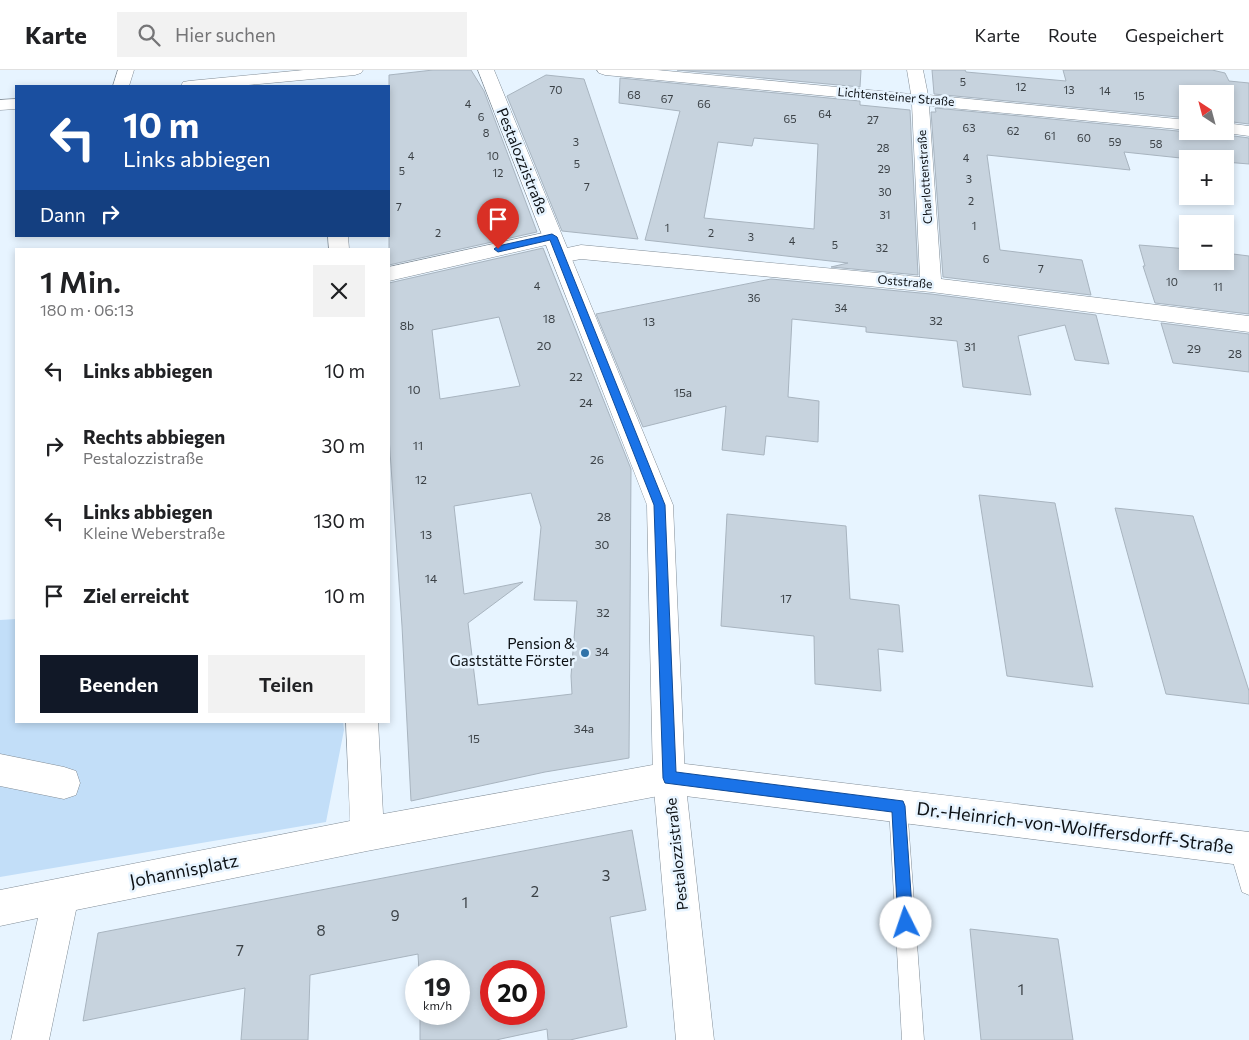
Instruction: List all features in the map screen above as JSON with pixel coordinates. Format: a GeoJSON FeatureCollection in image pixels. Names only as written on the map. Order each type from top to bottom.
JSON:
{"type":"FeatureCollection","features":[{"type":"Feature","properties":{"kind":"street"},"geometry":{"type":"LineString","coordinates":[[120,85],[126,70]]}},
{"type":"Feature","properties":{"kind":"street"},"geometry":{"type":"LineString","coordinates":[[203,85],[326,76],[355,70]]}},
{"type":"Feature","properties":{"kind":"street","name":"Pestalozzistraße"},"geometry":{"type":"LineString","coordinates":[[486,70],[660,505],[669,778],[695,1040]]}},
{"type":"Feature","properties":{"kind":"street","name":"Lichtensteiner Straße"},"geometry":{"type":"LineString","coordinates":[[605,70],[1179,124]]}},
{"type":"Feature","properties":{"kind":"street","name":"Charlottenstraße"},"geometry":{"type":"LineString","coordinates":[[916,70],[920,99],[932,285]]}},
{"type":"Feature","properties":{"kind":"street"},"geometry":{"type":"LineString","coordinates":[[0,105],[15,104]]}},
{"type":"Feature","properties":{"kind":"street"},"geometry":{"type":"LineString","coordinates":[[1234,129],[1249,131]]}},
{"type":"Feature","properties":{"kind":"street","name":"Oststraße"},"geometry":{"type":"LineString","coordinates":[[390,274],[556,246],[581,252],[932,285],[1249,324]]}},
{"type":"Feature","properties":{"kind":"street"},"geometry":{"type":"LineString","coordinates":[[362,723],[367,834]]}},
{"type":"Feature","properties":{"kind":"street"},"geometry":{"type":"LineString","coordinates":[[0,770],[64,783]]}},
{"type":"Feature","properties":{"kind":"street","name":"Dr.-Heinrich-von-Wolffersdorff-Straße"},"geometry":{"type":"LineString","coordinates":[[367,834],[669,778],[1244,848]]}},
{"type":"Feature","properties":{"kind":"street","name":"Johannisplatz"},"geometry":{"type":"LineString","coordinates":[[0,908],[367,834]]}},
{"type":"Feature","properties":{"kind":"street"},"geometry":{"type":"LineString","coordinates":[[30,1040],[61,896]]}},
{"type":"Feature","properties":{"kind":"lane"},"geometry":{"type":"LineString","coordinates":[[898,806],[913,1040]]}},
{"type":"Feature","properties":{"kind":"lane"},"geometry":{"type":"LineString","coordinates":[[1244,848],[1249,885]]}},
{"type":"Feature","properties":{"kind":"shaded area"},"geometry":{"type":"Polygon","coordinates":[[[15,619],[15,723],[343,723],[344,730],[326,822],[0,877],[0,620],[15,619]]]}},
{"type":"Feature","properties":{"kind":"building"},"geometry":{"type":"Polygon","coordinates":[[[433,70],[471,70],[484,91],[537,232],[390,265],[389,75],[433,70]]]}},
{"type":"Feature","properties":{"kind":"building"},"geometry":{"type":"Polygon","coordinates":[[[677,70],[861,70],[860,87],[677,70]]]}},
{"type":"Feature","properties":{"kind":"building"},"geometry":{"type":"Polygon","coordinates":[[[932,70],[965,70],[966,72],[1066,81],[1063,70],[1212,70],[1225,73],[1229,81],[1249,83],[1249,124],[1234,122],[1234,85],[1179,85],[1179,117],[934,94],[932,70]]]}},
{"type":"Feature","properties":{"kind":"building"},"geometry":{"type":"Polygon","coordinates":[[[546,75],[584,79],[638,239],[562,231],[507,96],[546,75]]]}},
{"type":"Feature","properties":{"kind":"building"},"geometry":{"type":"Polygon","coordinates":[[[620,78],[860,101],[860,105],[910,110],[918,275],[831,267],[848,263],[645,240],[680,111],[619,103],[620,78]],[[754,138],[752,146],[718,142],[704,218],[814,229],[818,144],[754,138]]]}},
{"type":"Feature","properties":{"kind":"building"},"geometry":{"type":"Polygon","coordinates":[[[935,108],[1179,131],[1179,140],[1234,140],[1234,136],[1249,138],[1249,164],[1234,163],[1234,150],[1179,150],[1179,158],[1124,152],[1130,170],[987,155],[1000,250],[1082,260],[1091,295],[943,277],[931,112],[936,112],[935,108]]]}},
{"type":"Feature","properties":{"kind":"building"},"geometry":{"type":"Polygon","coordinates":[[[1139,245],[1179,248],[1179,270],[1234,270],[1234,254],[1249,256],[1249,314],[1155,303],[1143,266],[1145,266],[1139,245]]]}},
{"type":"Feature","properties":{"kind":"building"},"geometry":{"type":"Polygon","coordinates":[[[543,248],[631,469],[629,758],[545,772],[411,801],[402,626],[390,452],[390,283],[543,248]],[[499,317],[432,330],[440,399],[520,386],[499,317]],[[531,493],[454,506],[464,594],[523,582],[468,623],[478,705],[572,694],[571,676],[577,601],[534,600],[541,527],[531,493]]]}},
{"type":"Feature","properties":{"kind":"building"},"geometry":{"type":"Polygon","coordinates":[[[771,279],[931,294],[1096,315],[1109,364],[1075,360],[1065,325],[1018,336],[1031,395],[963,387],[957,341],[866,332],[866,327],[792,319],[788,397],[819,401],[818,442],[766,436],[764,455],[722,450],[726,406],[643,427],[596,314],[771,279]]]}},
{"type":"Feature","properties":{"kind":"building"},"geometry":{"type":"Polygon","coordinates":[[[1161,323],[1249,334],[1249,372],[1173,363],[1161,323]]]}},
{"type":"Feature","properties":{"kind":"building"},"geometry":{"type":"Polygon","coordinates":[[[979,495],[1055,503],[1093,687],[1007,676],[979,495]]]}},
{"type":"Feature","properties":{"kind":"building"},"geometry":{"type":"Polygon","coordinates":[[[1115,508],[1193,516],[1249,691],[1249,704],[1166,694],[1115,508]]]}},
{"type":"Feature","properties":{"kind":"building"},"geometry":{"type":"Polygon","coordinates":[[[727,514],[846,526],[850,599],[899,605],[903,652],[878,649],[881,691],[815,684],[814,636],[721,626],[727,514]]]}},
{"type":"Feature","properties":{"kind":"building"},"geometry":{"type":"Polygon","coordinates":[[[632,830],[646,910],[610,917],[627,1027],[570,1040],[548,1040],[547,1029],[496,1040],[420,1040],[420,1025],[470,1025],[470,960],[418,960],[418,954],[310,975],[308,1040],[241,1040],[245,988],[83,1021],[98,933],[632,830]]]}},
{"type":"Feature","properties":{"kind":"building"},"geometry":{"type":"Polygon","coordinates":[[[970,929],[1058,939],[1073,1040],[981,1040],[970,929]]]}},
{"type":"Feature","properties":{"kind":"place","name":"Pension & Gaststätte Förster"},"geometry":{"type":"Point","coordinates":[585,653]}},
{"type":"Feature","properties":{"kind":"route"},"geometry":{"type":"LineString","coordinates":[[498,249],[552,237],[660,505],[669,778],[898,806],[906,923]]}}]}
